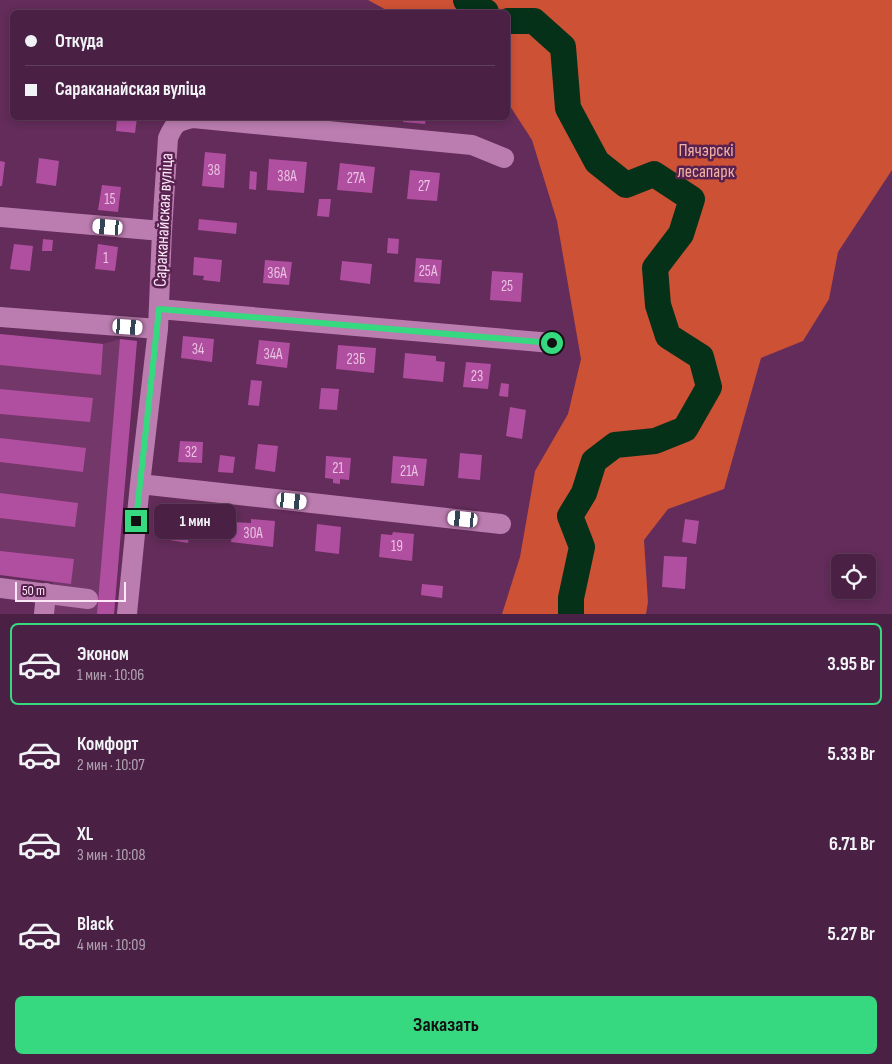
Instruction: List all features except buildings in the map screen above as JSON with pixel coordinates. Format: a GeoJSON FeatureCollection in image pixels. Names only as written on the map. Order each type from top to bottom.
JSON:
{"type":"FeatureCollection","features":[{"type":"Feature","properties":{"kind":"street","name":"Сараканайская вуліца"},"geometry":{"type":"LineString","coordinates":[[127,614],[158,329],[168,138],[174,126],[185,120]]}},
{"type":"Feature","properties":{"kind":"street","name":"Сараканайская вуліца"},"geometry":{"type":"LineString","coordinates":[[215,120],[472,145],[504,158]]}},
{"type":"Feature","properties":{"kind":"street"},"geometry":{"type":"LineString","coordinates":[[0,217],[162,232]]}},
{"type":"Feature","properties":{"kind":"street"},"geometry":{"type":"LineString","coordinates":[[159,309],[552,343]]}},
{"type":"Feature","properties":{"kind":"street"},"geometry":{"type":"LineString","coordinates":[[0,317],[158,329]]}},
{"type":"Feature","properties":{"kind":"street"},"geometry":{"type":"LineString","coordinates":[[140,484],[501,524]]}},
{"type":"Feature","properties":{"kind":"street"},"geometry":{"type":"LineString","coordinates":[[0,588],[88,600]]}},
{"type":"Feature","properties":{"kind":"street"},"geometry":{"type":"LineString","coordinates":[[44,614],[46,593]]}},
{"type":"Feature","properties":{"kind":"shaded area"},"geometry":{"type":"Polygon","coordinates":[[[0,334],[103,344],[120,339],[137,341],[114,614],[49,614],[53,582],[0,575],[0,334]]]}},
{"type":"Feature","properties":{"kind":"green space","name":"Пячэрскі лесапарк"},"geometry":{"type":"Polygon","coordinates":[[[368,0],[892,0],[892,170],[838,252],[829,299],[803,341],[761,358],[724,489],[668,509],[644,540],[648,602],[646,614],[502,614],[520,557],[535,471],[568,414],[581,359],[557,221],[532,140],[510,106],[510,10],[386,10],[368,0]]]}},
{"type":"Feature","properties":{"kind":"waterway"},"geometry":{"type":"LineString","coordinates":[[466,0],[483,10]]}},
{"type":"Feature","properties":{"kind":"waterway"},"geometry":{"type":"LineString","coordinates":[[510,21],[534,21],[563,47],[568,108],[597,162],[626,185],[654,174],[692,199],[681,234],[655,268],[658,305],[668,336],[701,357],[709,387],[685,429],[655,441],[615,445],[594,461],[584,493],[570,516],[582,547],[571,598],[571,614]]}},
{"type":"Feature","properties":{"kind":"route"},"geometry":{"type":"LineString","coordinates":[[136,521],[159,309],[552,343]]}}]}
